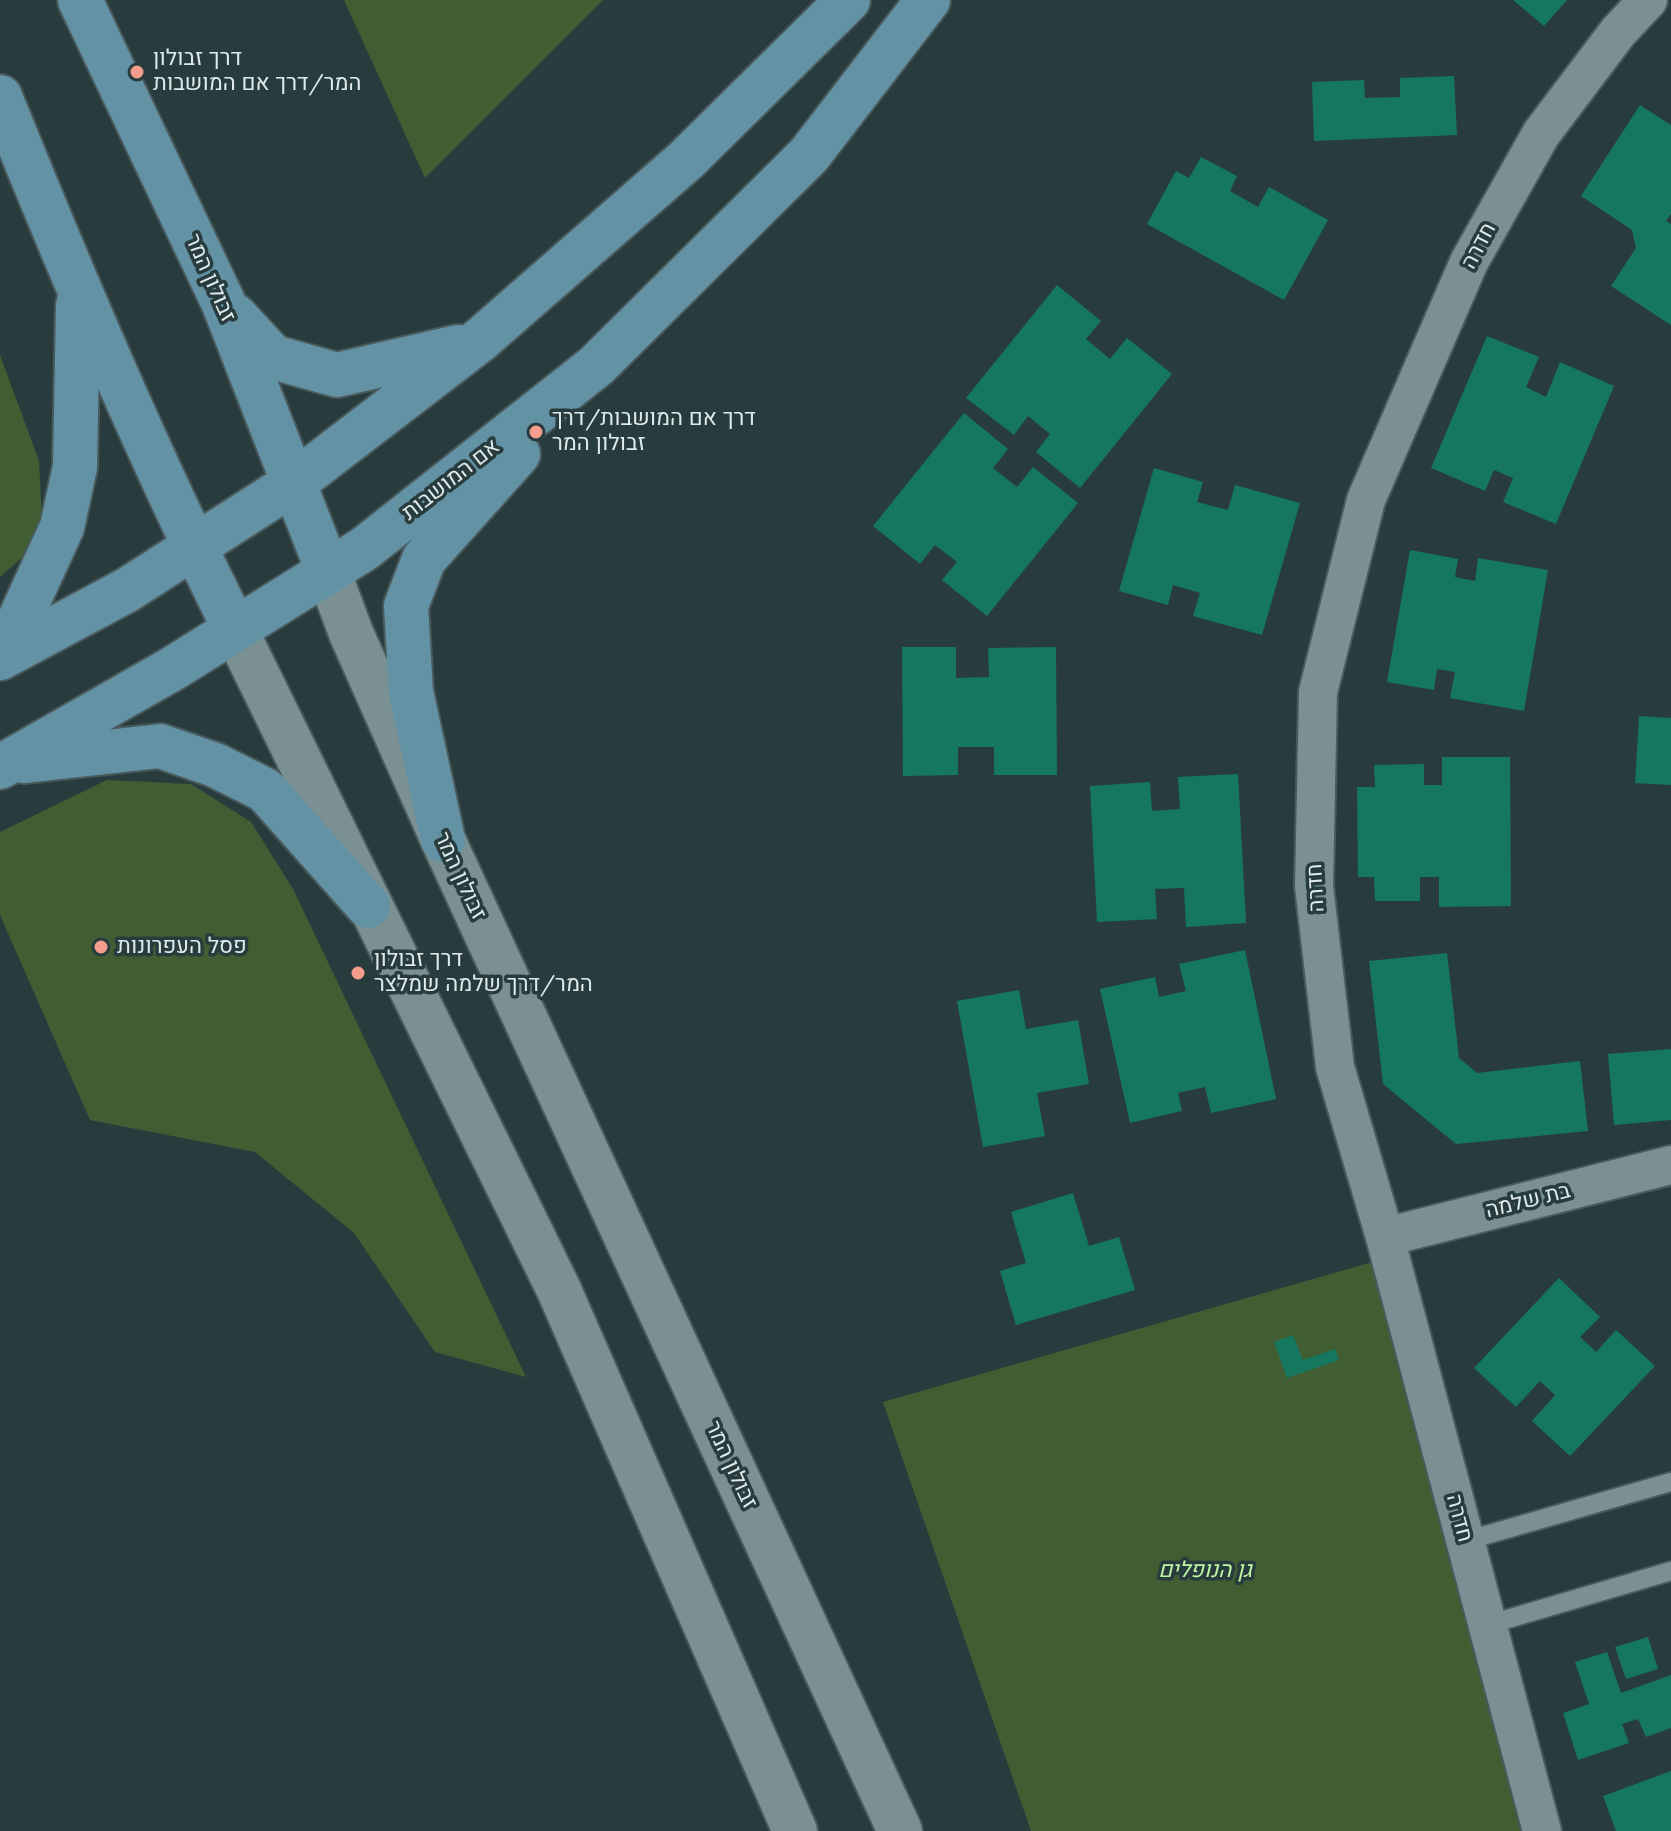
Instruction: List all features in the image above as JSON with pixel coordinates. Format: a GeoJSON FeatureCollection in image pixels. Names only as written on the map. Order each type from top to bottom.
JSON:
{"type":"FeatureCollection","features":[{"type":"Feature","properties":{"kind":"main road","name":"זבולון המר"},"geometry":{"type":"LineString","coordinates":[[80,0],[224,304],[328,571]]}},
{"type":"Feature","properties":{"kind":"main road"},"geometry":{"type":"LineString","coordinates":[[2,657],[127,590],[295,482],[480,340],[686,160],[848,0]]}},
{"type":"Feature","properties":{"kind":"main road","name":"אם המושבות"},"geometry":{"type":"LineString","coordinates":[[4,765],[364,549],[596,366],[809,155],[928,0]]}},
{"type":"Feature","properties":{"kind":"main road"},"geometry":{"type":"LineString","coordinates":[[0,97],[78,290],[164,488],[235,629]]}},
{"type":"Feature","properties":{"kind":"main road"},"geometry":{"type":"LineString","coordinates":[[2,657],[62,527],[75,467],[78,290]]}},
{"type":"Feature","properties":{"kind":"main road"},"geometry":{"type":"LineString","coordinates":[[224,304],[273,357],[337,375],[436,354],[480,340]]}},
{"type":"Feature","properties":{"kind":"main road"},"geometry":{"type":"LineString","coordinates":[[443,840],[411,692],[406,606],[424,559],[596,366]]}},
{"type":"Feature","properties":{"kind":"main road"},"geometry":{"type":"LineString","coordinates":[[4,765],[160,746],[215,765],[265,790],[368,906]]}},
{"type":"Feature","properties":{"kind":"street","name":"חדרה"},"geometry":{"type":"LineString","coordinates":[[1542,1831],[1385,1237],[1335,1067],[1314,886],[1318,692],[1366,500],[1469,262],[1541,134],[1618,32],[1648,0]]}},
{"type":"Feature","properties":{"kind":"street","name":"זבולון המר"},"geometry":{"type":"LineString","coordinates":[[328,571],[351,633],[443,840],[900,1831]]}},
{"type":"Feature","properties":{"kind":"street"},"geometry":{"type":"LineString","coordinates":[[235,629],[368,906],[559,1290],[795,1831]]}},
{"type":"Feature","properties":{"kind":"street","name":"בת שלמה"},"geometry":{"type":"LineString","coordinates":[[1385,1237],[1671,1165]]}},
{"type":"Feature","properties":{"kind":"lane"},"geometry":{"type":"LineString","coordinates":[[1465,1541],[1671,1482]]}},
{"type":"Feature","properties":{"kind":"lane"},"geometry":{"type":"LineString","coordinates":[[1487,1625],[1671,1571]]}},
{"type":"Feature","properties":{"kind":"green space"},"geometry":{"type":"Polygon","coordinates":[[[344,0],[603,0],[425,178],[344,0]]]}},
{"type":"Feature","properties":{"kind":"green space"},"geometry":{"type":"Polygon","coordinates":[[[0,355],[39,461],[43,539],[0,577],[0,355]]]}},
{"type":"Feature","properties":{"kind":"green space"},"geometry":{"type":"Polygon","coordinates":[[[107,780],[191,784],[251,822],[293,889],[526,1377],[435,1352],[354,1233],[255,1152],[90,1120],[0,915],[0,832],[107,780]]]}},
{"type":"Feature","properties":{"kind":"green space","name":"גן הנופלים"},"geometry":{"type":"Polygon","coordinates":[[[1390,1257],[1541,1831],[1031,1831],[883,1402],[1390,1257]]]}},
{"type":"Feature","properties":{"kind":"building"},"geometry":{"type":"Polygon","coordinates":[[[1513,0],[1567,0],[1544,26],[1513,0]]]}},
{"type":"Feature","properties":{"kind":"building"},"geometry":{"type":"Polygon","coordinates":[[[1454,76],[1457,135],[1314,141],[1312,82],[1364,80],[1365,98],[1400,97],[1400,78],[1454,76]]]}},
{"type":"Feature","properties":{"kind":"building"},"geometry":{"type":"Polygon","coordinates":[[[1640,105],[1671,125],[1671,214],[1666,221],[1671,224],[1671,325],[1611,286],[1636,248],[1632,230],[1581,196],[1640,105]]]}},
{"type":"Feature","properties":{"kind":"building"},"geometry":{"type":"Polygon","coordinates":[[[1201,157],[1237,176],[1230,191],[1258,207],[1269,187],[1328,220],[1284,300],[1147,224],[1176,171],[1189,178],[1201,157]]]}},
{"type":"Feature","properties":{"kind":"building"},"geometry":{"type":"Polygon","coordinates":[[[1057,285],[1101,321],[1086,339],[1110,359],[1127,338],[1172,374],[1080,488],[1036,452],[1050,434],[1028,416],[1014,435],[966,398],[1057,285]]]}},
{"type":"Feature","properties":{"kind":"building"},"geometry":{"type":"Polygon","coordinates":[[[1487,336],[1539,357],[1526,387],[1546,397],[1560,362],[1614,386],[1556,524],[1503,502],[1513,478],[1494,470],[1485,491],[1431,468],[1487,336]]]}},
{"type":"Feature","properties":{"kind":"building"},"geometry":{"type":"Polygon","coordinates":[[[964,413],[1008,449],[993,468],[1017,487],[1033,467],[1078,503],[987,616],[942,580],[957,562],[935,545],[920,564],[873,526],[964,413]]]}},
{"type":"Feature","properties":{"kind":"building"},"geometry":{"type":"Polygon","coordinates":[[[1154,468],[1203,482],[1197,502],[1228,510],[1235,485],[1300,503],[1262,635],[1193,616],[1200,593],[1173,585],[1168,605],[1119,591],[1154,468]]]}},
{"type":"Feature","properties":{"kind":"building"},"geometry":{"type":"Polygon","coordinates":[[[1410,550],[1458,559],[1455,577],[1475,581],[1478,558],[1548,570],[1524,711],[1450,698],[1455,672],[1437,669],[1434,690],[1387,682],[1410,550]]]}},
{"type":"Feature","properties":{"kind":"building"},"geometry":{"type":"Polygon","coordinates":[[[902,647],[956,647],[956,678],[989,677],[988,648],[1056,647],[1057,775],[994,775],[994,747],[958,747],[958,775],[903,776],[902,647]]]}},
{"type":"Feature","properties":{"kind":"building"},"geometry":{"type":"Polygon","coordinates":[[[1639,716],[1671,718],[1671,785],[1635,783],[1639,716]]]}},
{"type":"Feature","properties":{"kind":"building"},"geometry":{"type":"Polygon","coordinates":[[[1442,757],[1510,757],[1511,906],[1439,907],[1439,877],[1420,877],[1420,901],[1375,901],[1374,877],[1358,877],[1357,787],[1375,787],[1374,765],[1424,764],[1424,785],[1442,785],[1442,757]]]}},
{"type":"Feature","properties":{"kind":"building"},"geometry":{"type":"Polygon","coordinates":[[[1238,774],[1246,923],[1186,927],[1184,888],[1155,889],[1157,919],[1097,922],[1090,786],[1150,782],[1152,811],[1180,809],[1178,777],[1238,774]]]}},
{"type":"Feature","properties":{"kind":"building"},"geometry":{"type":"Polygon","coordinates":[[[1245,950],[1276,1099],[1211,1113],[1205,1087],[1178,1093],[1182,1111],[1130,1123],[1100,989],[1155,977],[1159,997],[1186,991],[1179,964],[1245,950]]]}},
{"type":"Feature","properties":{"kind":"building"},"geometry":{"type":"Polygon","coordinates":[[[1447,953],[1459,1058],[1477,1073],[1580,1061],[1588,1131],[1456,1144],[1383,1084],[1369,961],[1447,953]]]}},
{"type":"Feature","properties":{"kind":"building"},"geometry":{"type":"Polygon","coordinates":[[[1019,990],[1026,1029],[1078,1020],[1089,1084],[1037,1093],[1045,1136],[983,1147],[957,1001],[1019,990]]]}},
{"type":"Feature","properties":{"kind":"building"},"geometry":{"type":"Polygon","coordinates":[[[1671,1049],[1671,1120],[1614,1125],[1608,1054],[1671,1049]]]}},
{"type":"Feature","properties":{"kind":"building"},"geometry":{"type":"Polygon","coordinates":[[[1073,1193],[1089,1246],[1119,1237],[1135,1290],[1016,1325],[1000,1271],[1026,1263],[1011,1212],[1073,1193]]]}},
{"type":"Feature","properties":{"kind":"building"},"geometry":{"type":"Polygon","coordinates":[[[1559,1278],[1600,1317],[1580,1337],[1596,1352],[1616,1330],[1655,1366],[1570,1456],[1532,1421],[1555,1395],[1540,1381],[1516,1407],[1474,1368],[1559,1278]]]}},
{"type":"Feature","properties":{"kind":"building"},"geometry":{"type":"Polygon","coordinates":[[[1293,1335],[1303,1360],[1335,1349],[1339,1360],[1287,1378],[1274,1342],[1293,1335]]]}},
{"type":"Feature","properties":{"kind":"building"},"geometry":{"type":"Polygon","coordinates":[[[1648,1637],[1658,1669],[1626,1679],[1615,1647],[1648,1637]]]}},
{"type":"Feature","properties":{"kind":"building"},"geometry":{"type":"Polygon","coordinates":[[[1607,1652],[1621,1693],[1671,1675],[1671,1728],[1646,1737],[1638,1719],[1622,1724],[1629,1743],[1578,1760],[1563,1713],[1589,1704],[1575,1662],[1607,1652]]]}},
{"type":"Feature","properties":{"kind":"building"},"geometry":{"type":"Polygon","coordinates":[[[1671,1771],[1671,1831],[1616,1831],[1603,1796],[1671,1771]]]}},
{"type":"Feature","properties":{"kind":"place","name":"דרך זבולון המר/דרך אם המושבות"},"geometry":{"type":"Point","coordinates":[137,72]}},
{"type":"Feature","properties":{"kind":"place","name":"דרך אם המושבות/דרך זבולון המר"},"geometry":{"type":"Point","coordinates":[536,432]}},
{"type":"Feature","properties":{"kind":"place","name":"פסל העפרונות"},"geometry":{"type":"Point","coordinates":[101,947]}},
{"type":"Feature","properties":{"kind":"place","name":"דרך זבולון המר/דרך שלמה שמלצר"},"geometry":{"type":"Point","coordinates":[358,973]}}]}
